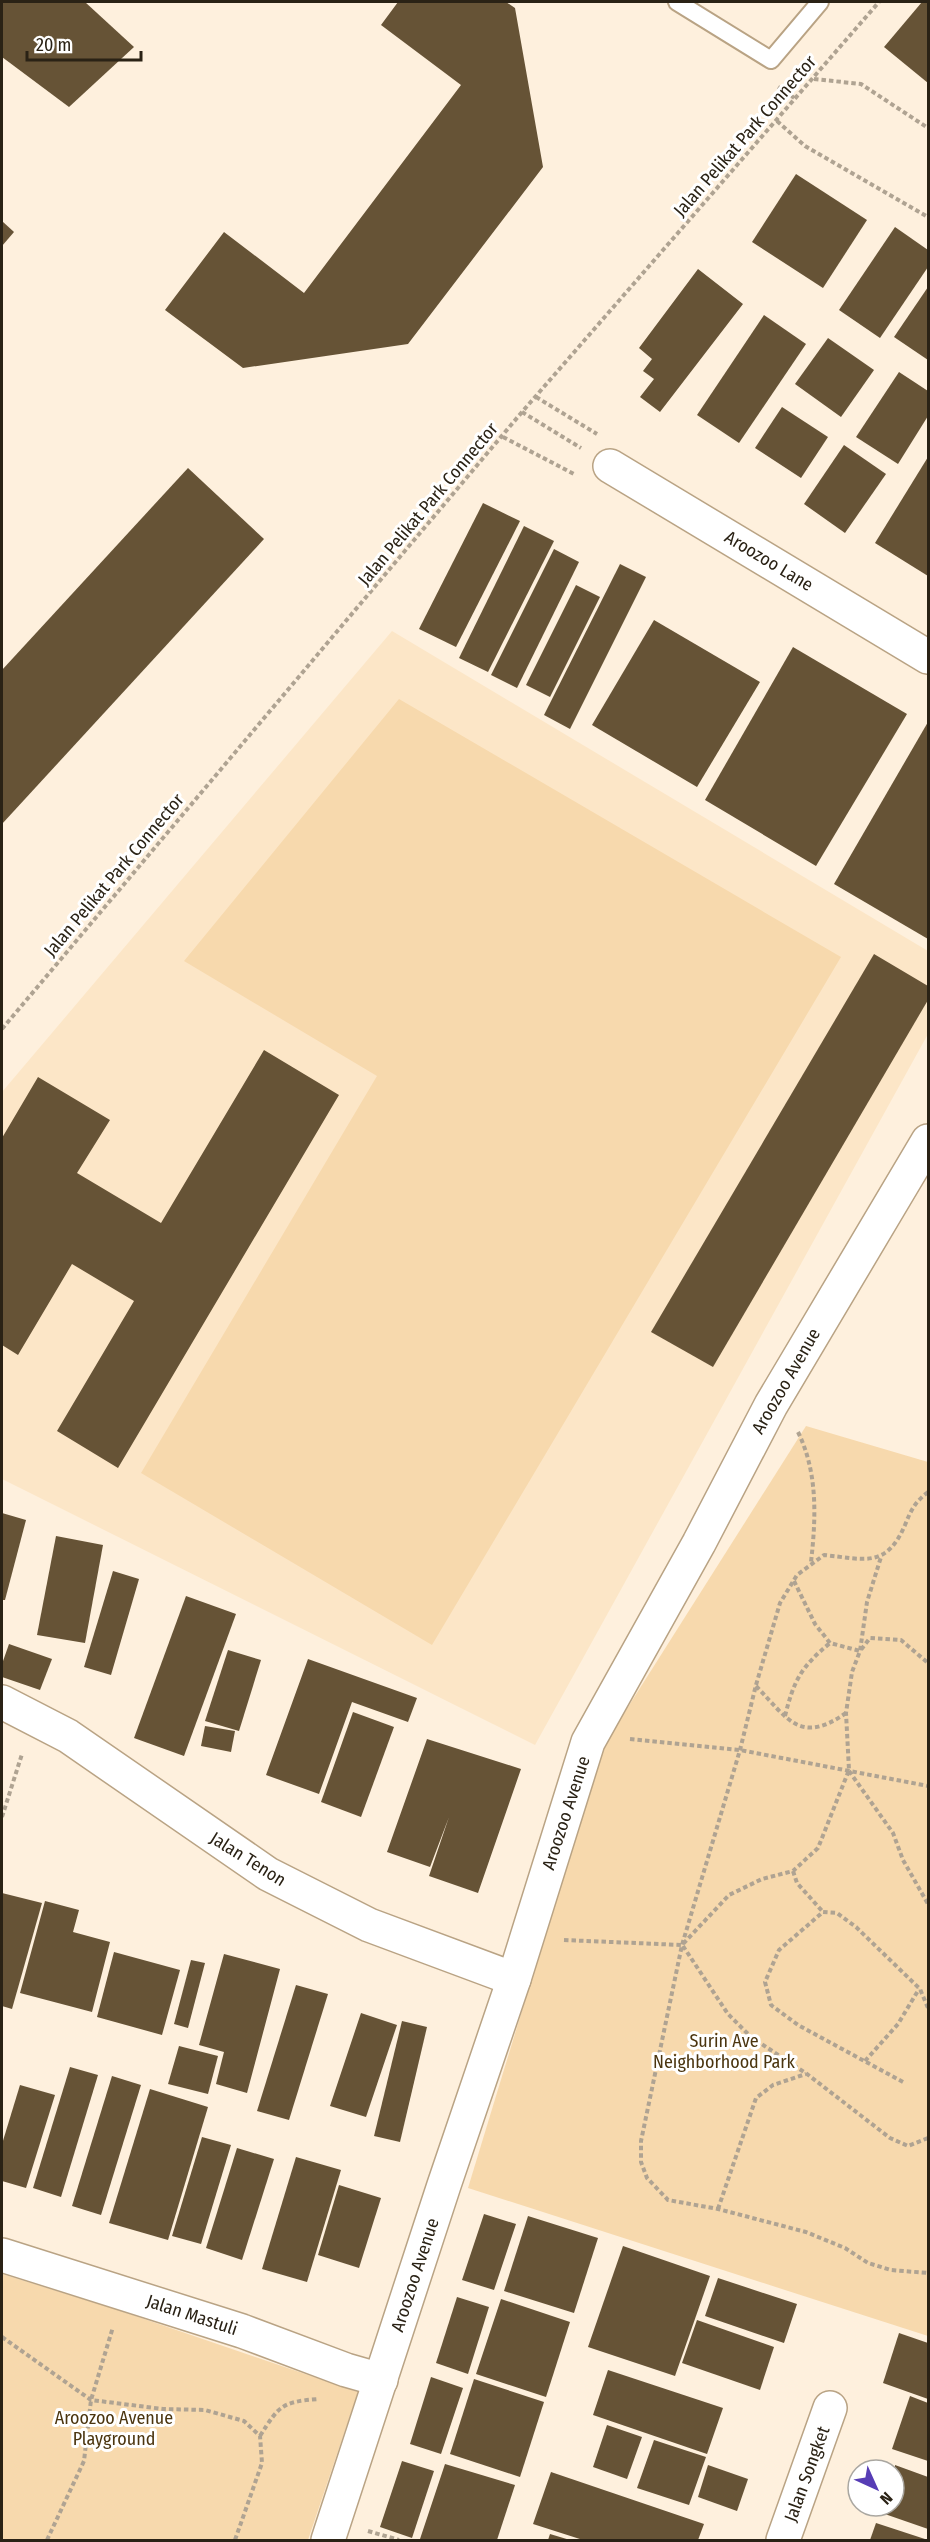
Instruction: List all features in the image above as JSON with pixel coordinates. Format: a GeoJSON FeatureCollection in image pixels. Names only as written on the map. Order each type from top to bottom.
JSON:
{"type":"FeatureCollection","features":[{"type":"Feature","properties":{"kind":"street","name":"Aroozoo Lane"},"geometry":{"type":"LineString","coordinates":[[610,466],[928,657]]}},
{"type":"Feature","properties":{"kind":"street","name":"Aroozoo Avenue"},"geometry":{"type":"LineString","coordinates":[[328,2541],[514,1979],[588,1742],[699,1543],[771,1405],[928,1141]]}},
{"type":"Feature","properties":{"kind":"street","name":"Jalan Tenon"},"geometry":{"type":"LineString","coordinates":[[9,1722],[76,1742],[268,1874],[369,1925],[514,1979]]}},
{"type":"Feature","properties":{"kind":"street","name":"Jalan Mastuli"},"geometry":{"type":"LineString","coordinates":[[2,2255],[242,2331],[346,2370],[381,2380]]}},
{"type":"Feature","properties":{"kind":"street","name":"Jalan Songket"},"geometry":{"type":"LineString","coordinates":[[783,2541],[831,2408]]}},
{"type":"Feature","properties":{"kind":"lane"},"geometry":{"type":"LineString","coordinates":[[677,2],[771,60],[820,2]]}},
{"type":"Feature","properties":{"kind":"path","name":"Jalan Pelikat Park Connector"},"geometry":{"type":"LineString","coordinates":[[2,1029],[522,412],[777,122],[879,2]]}},
{"type":"Feature","properties":{"kind":"path"},"geometry":{"type":"LineString","coordinates":[[813,79],[861,84],[928,128]]}},
{"type":"Feature","properties":{"kind":"path"},"geometry":{"type":"LineString","coordinates":[[777,122],[805,146],[928,217]]}},
{"type":"Feature","properties":{"kind":"path"},"geometry":{"type":"LineString","coordinates":[[522,412],[610,466]]}},
{"type":"Feature","properties":{"kind":"path"},"geometry":{"type":"LineString","coordinates":[[797,1428],[804,1443],[811,1471],[816,1522],[811,1563]]}},
{"type":"Feature","properties":{"kind":"path"},"geometry":{"type":"LineString","coordinates":[[928,1492],[918,1499],[910,1510],[894,1548],[880,1557],[862,1560],[824,1556],[811,1563],[794,1581],[780,1603],[740,1750],[682,1945],[641,2140],[641,2162],[647,2178],[668,2200],[718,2209],[806,2232],[845,2248],[868,2263],[891,2270],[928,2273]]}},
{"type":"Feature","properties":{"kind":"path"},"geometry":{"type":"LineString","coordinates":[[560,1940],[682,1945],[729,1895],[762,1879],[793,1870],[818,1848],[849,1770],[846,1713],[852,1672],[860,1651],[867,1602],[880,1557]]}},
{"type":"Feature","properties":{"kind":"path"},"geometry":{"type":"LineString","coordinates":[[794,1581],[815,1624],[830,1643],[860,1651]]}},
{"type":"Feature","properties":{"kind":"path"},"geometry":{"type":"LineString","coordinates":[[860,1651],[870,1638],[901,1640],[928,1663]]}},
{"type":"Feature","properties":{"kind":"path"},"geometry":{"type":"LineString","coordinates":[[785,1716],[792,1686],[810,1660],[830,1643]]}},
{"type":"Feature","properties":{"kind":"path"},"geometry":{"type":"LineString","coordinates":[[756,1685],[794,1724],[807,1729],[829,1725],[846,1713]]}},
{"type":"Feature","properties":{"kind":"path"},"geometry":{"type":"LineString","coordinates":[[2,1817],[9,1722]]}},
{"type":"Feature","properties":{"kind":"path"},"geometry":{"type":"LineString","coordinates":[[623,1738],[740,1750],[928,1786]]}},
{"type":"Feature","properties":{"kind":"path"},"geometry":{"type":"LineString","coordinates":[[849,1770],[893,1833],[903,1860],[928,1904]]}},
{"type":"Feature","properties":{"kind":"path"},"geometry":{"type":"LineString","coordinates":[[793,1870],[797,1884],[823,1912],[837,1913],[856,1927],[920,1989],[928,2008]]}},
{"type":"Feature","properties":{"kind":"path"},"geometry":{"type":"LineString","coordinates":[[823,1912],[779,1950],[765,1982],[771,2005],[798,2025],[903,2082]]}},
{"type":"Feature","properties":{"kind":"path"},"geometry":{"type":"LineString","coordinates":[[682,1945],[728,2014],[751,2037],[807,2074],[890,2138],[908,2146],[928,2138]]}},
{"type":"Feature","properties":{"kind":"path"},"geometry":{"type":"LineString","coordinates":[[865,2061],[880,2047],[898,2024],[920,1989]]}},
{"type":"Feature","properties":{"kind":"path"},"geometry":{"type":"LineString","coordinates":[[718,2209],[756,2098],[773,2085],[807,2074]]}},
{"type":"Feature","properties":{"kind":"path"},"geometry":{"type":"LineString","coordinates":[[47,2541],[84,2461],[91,2400],[116,2321]]}},
{"type":"Feature","properties":{"kind":"path"},"geometry":{"type":"LineString","coordinates":[[2,2337],[91,2400],[162,2409],[205,2410],[244,2421],[260,2436]]}},
{"type":"Feature","properties":{"kind":"path"},"geometry":{"type":"LineString","coordinates":[[235,2541],[262,2463],[260,2436],[277,2409],[291,2402],[322,2399]]}},
{"type":"Feature","properties":{"kind":"path"},"geometry":{"type":"LineString","coordinates":[[358,2527],[399,2541]]}},
{"type":"Feature","properties":{"kind":"shaded area"},"geometry":{"type":"Polygon","coordinates":[[[392,631],[928,951],[928,1034],[535,1745],[2,1479],[2,1092],[392,631]]]}},
{"type":"Feature","properties":{"kind":"green space"},"geometry":{"type":"Polygon","coordinates":[[[399,699],[841,957],[432,1645],[141,1473],[377,1076],[184,961],[399,699]]]}},
{"type":"Feature","properties":{"kind":"green space","name":"Surin Ave Neighborhood Park"},"geometry":{"type":"Polygon","coordinates":[[[806,1426],[928,1462],[928,2336],[468,2188],[602,1748],[806,1426]]]}},
{"type":"Feature","properties":{"kind":"green space","name":"Aroozoo Avenue Playground"},"geometry":{"type":"Polygon","coordinates":[[[2,2274],[118,2310],[358,2392],[308,2540],[2,2540],[2,2274]]]}},
{"type":"Feature","properties":{"kind":"building"},"geometry":{"type":"Polygon","coordinates":[[[2,2],[85,2],[134,47],[69,107],[2,57],[2,2]]]}},
{"type":"Feature","properties":{"kind":"building"},"geometry":{"type":"Polygon","coordinates":[[[398,2],[506,2],[515,8],[543,167],[408,344],[243,368],[165,310],[224,232],[304,293],[461,85],[381,25],[398,2]]]}},
{"type":"Feature","properties":{"kind":"building"},"geometry":{"type":"Polygon","coordinates":[[[922,2],[928,2],[928,83],[884,47],[922,2]]]}},
{"type":"Feature","properties":{"kind":"building"},"geometry":{"type":"Polygon","coordinates":[[[796,174],[867,220],[823,288],[752,242],[796,174]]]}},
{"type":"Feature","properties":{"kind":"building"},"geometry":{"type":"Polygon","coordinates":[[[2,221],[14,232],[2,246],[2,221]]]}},
{"type":"Feature","properties":{"kind":"building"},"geometry":{"type":"Polygon","coordinates":[[[895,227],[928,250],[928,267],[880,338],[839,310],[895,227]]]}},
{"type":"Feature","properties":{"kind":"building"},"geometry":{"type":"Polygon","coordinates":[[[698,269],[743,304],[660,412],[640,397],[654,379],[643,371],[652,359],[639,348],[698,269]]]}},
{"type":"Feature","properties":{"kind":"building"},"geometry":{"type":"Polygon","coordinates":[[[928,287],[928,360],[894,337],[928,287]]]}},
{"type":"Feature","properties":{"kind":"building"},"geometry":{"type":"Polygon","coordinates":[[[764,315],[806,344],[739,443],[697,415],[764,315]]]}},
{"type":"Feature","properties":{"kind":"building"},"geometry":{"type":"Polygon","coordinates":[[[828,338],[874,370],[841,417],[795,384],[828,338]]]}},
{"type":"Feature","properties":{"kind":"building"},"geometry":{"type":"Polygon","coordinates":[[[899,372],[928,391],[928,416],[898,464],[856,437],[899,372]]]}},
{"type":"Feature","properties":{"kind":"building"},"geometry":{"type":"Polygon","coordinates":[[[782,407],[828,437],[801,478],[755,448],[782,407]]]}},
{"type":"Feature","properties":{"kind":"building"},"geometry":{"type":"Polygon","coordinates":[[[844,445],[886,474],[845,533],[804,504],[844,445]]]}},
{"type":"Feature","properties":{"kind":"building"},"geometry":{"type":"Polygon","coordinates":[[[928,457],[928,576],[875,543],[928,457]]]}},
{"type":"Feature","properties":{"kind":"building"},"geometry":{"type":"Polygon","coordinates":[[[188,468],[264,539],[2,824],[2,670],[188,468]]]}},
{"type":"Feature","properties":{"kind":"building"},"geometry":{"type":"Polygon","coordinates":[[[483,503],[520,521],[456,647],[419,629],[483,503]]]}},
{"type":"Feature","properties":{"kind":"building"},"geometry":{"type":"Polygon","coordinates":[[[524,526],[554,541],[488,672],[459,658],[524,526]]]}},
{"type":"Feature","properties":{"kind":"building"},"geometry":{"type":"Polygon","coordinates":[[[554,549],[579,562],[517,688],[491,675],[554,549]]]}},
{"type":"Feature","properties":{"kind":"building"},"geometry":{"type":"Polygon","coordinates":[[[620,564],[646,577],[570,729],[544,715],[620,564]]]}},
{"type":"Feature","properties":{"kind":"building"},"geometry":{"type":"Polygon","coordinates":[[[576,585],[600,597],[550,697],[526,685],[576,585]]]}},
{"type":"Feature","properties":{"kind":"building"},"geometry":{"type":"Polygon","coordinates":[[[654,620],[760,682],[697,787],[592,725],[654,620]]]}},
{"type":"Feature","properties":{"kind":"building"},"geometry":{"type":"Polygon","coordinates":[[[793,647],[907,714],[816,866],[705,800],[793,647]]]}},
{"type":"Feature","properties":{"kind":"building"},"geometry":{"type":"Polygon","coordinates":[[[928,722],[928,939],[834,884],[928,722]]]}},
{"type":"Feature","properties":{"kind":"building"},"geometry":{"type":"Polygon","coordinates":[[[874,954],[928,986],[928,1000],[713,1367],[651,1332],[874,954]]]}},
{"type":"Feature","properties":{"kind":"building"},"geometry":{"type":"Polygon","coordinates":[[[264,1050],[339,1095],[118,1468],[57,1431],[134,1301],[72,1264],[18,1355],[2,1345],[2,1138],[38,1077],[110,1120],[77,1173],[161,1223],[264,1050]]]}},
{"type":"Feature","properties":{"kind":"building"},"geometry":{"type":"Polygon","coordinates":[[[2,1513],[26,1520],[5,1600],[2,1600],[2,1513]]]}},
{"type":"Feature","properties":{"kind":"building"},"geometry":{"type":"Polygon","coordinates":[[[56,1536],[103,1545],[85,1643],[37,1635],[56,1536]]]}},
{"type":"Feature","properties":{"kind":"building"},"geometry":{"type":"Polygon","coordinates":[[[113,1571],[139,1579],[111,1675],[84,1667],[113,1571]]]}},
{"type":"Feature","properties":{"kind":"building"},"geometry":{"type":"Polygon","coordinates":[[[186,1596],[236,1614],[184,1756],[134,1738],[186,1596]]]}},
{"type":"Feature","properties":{"kind":"building"},"geometry":{"type":"Polygon","coordinates":[[[9,1644],[52,1659],[40,1690],[2,1677],[2,1664],[9,1644]]]}},
{"type":"Feature","properties":{"kind":"building"},"geometry":{"type":"Polygon","coordinates":[[[228,1650],[261,1660],[239,1731],[205,1721],[228,1650]]]}},
{"type":"Feature","properties":{"kind":"building"},"geometry":{"type":"Polygon","coordinates":[[[308,1659],[417,1698],[408,1722],[352,1702],[319,1794],[266,1775],[308,1659]]]}},
{"type":"Feature","properties":{"kind":"building"},"geometry":{"type":"Polygon","coordinates":[[[353,1712],[394,1727],[361,1817],[321,1802],[353,1712]]]}},
{"type":"Feature","properties":{"kind":"building"},"geometry":{"type":"Polygon","coordinates":[[[205,1726],[235,1731],[231,1752],[201,1746],[205,1726]]]}},
{"type":"Feature","properties":{"kind":"building"},"geometry":{"type":"Polygon","coordinates":[[[427,1739],[521,1769],[478,1893],[429,1876],[449,1817],[430,1867],[387,1852],[427,1739]]]}},
{"type":"Feature","properties":{"kind":"building"},"geometry":{"type":"Polygon","coordinates":[[[2,1893],[42,1903],[12,2009],[2,2006],[2,1893]]]}},
{"type":"Feature","properties":{"kind":"building"},"geometry":{"type":"Polygon","coordinates":[[[45,1901],[79,1910],[73,1932],[110,1942],[92,2012],[20,1993],[45,1901]]]}},
{"type":"Feature","properties":{"kind":"building"},"geometry":{"type":"Polygon","coordinates":[[[114,1952],[180,1970],[162,2035],[97,2017],[114,1952]]]}},
{"type":"Feature","properties":{"kind":"building"},"geometry":{"type":"Polygon","coordinates":[[[224,1954],[280,1969],[247,2093],[216,2084],[224,2052],[199,2045],[224,1954]]]}},
{"type":"Feature","properties":{"kind":"building"},"geometry":{"type":"Polygon","coordinates":[[[191,1960],[205,1963],[188,2028],[174,2024],[191,1960]]]}},
{"type":"Feature","properties":{"kind":"building"},"geometry":{"type":"Polygon","coordinates":[[[296,1985],[328,1994],[289,2120],[257,2111],[296,1985]]]}},
{"type":"Feature","properties":{"kind":"building"},"geometry":{"type":"Polygon","coordinates":[[[361,2013],[397,2025],[366,2117],[330,2106],[361,2013]]]}},
{"type":"Feature","properties":{"kind":"building"},"geometry":{"type":"Polygon","coordinates":[[[402,2021],[427,2027],[400,2142],[374,2136],[402,2021]]]}},
{"type":"Feature","properties":{"kind":"building"},"geometry":{"type":"Polygon","coordinates":[[[179,2046],[218,2056],[208,2094],[168,2084],[179,2046]]]}},
{"type":"Feature","properties":{"kind":"building"},"geometry":{"type":"Polygon","coordinates":[[[70,2067],[98,2075],[61,2197],[33,2188],[70,2067]]]}},
{"type":"Feature","properties":{"kind":"building"},"geometry":{"type":"Polygon","coordinates":[[[112,2076],[141,2085],[101,2215],[72,2206],[112,2076]]]}},
{"type":"Feature","properties":{"kind":"building"},"geometry":{"type":"Polygon","coordinates":[[[20,2085],[55,2095],[26,2188],[2,2181],[2,2144],[20,2085]]]}},
{"type":"Feature","properties":{"kind":"building"},"geometry":{"type":"Polygon","coordinates":[[[150,2089],[208,2107],[168,2240],[109,2223],[150,2089]]]}},
{"type":"Feature","properties":{"kind":"building"},"geometry":{"type":"Polygon","coordinates":[[[202,2137],[231,2145],[201,2244],[172,2236],[202,2137]]]}},
{"type":"Feature","properties":{"kind":"building"},"geometry":{"type":"Polygon","coordinates":[[[237,2148],[274,2159],[242,2260],[206,2248],[237,2148]]]}},
{"type":"Feature","properties":{"kind":"building"},"geometry":{"type":"Polygon","coordinates":[[[296,2157],[341,2170],[307,2282],[262,2269],[296,2157]]]}},
{"type":"Feature","properties":{"kind":"building"},"geometry":{"type":"Polygon","coordinates":[[[339,2185],[381,2198],[359,2268],[318,2255],[339,2185]]]}},
{"type":"Feature","properties":{"kind":"building"},"geometry":{"type":"Polygon","coordinates":[[[484,2214],[516,2224],[494,2290],[462,2280],[484,2214]]]}},
{"type":"Feature","properties":{"kind":"building"},"geometry":{"type":"Polygon","coordinates":[[[528,2216],[598,2238],[574,2313],[504,2291],[528,2216]]]}},
{"type":"Feature","properties":{"kind":"building"},"geometry":{"type":"Polygon","coordinates":[[[623,2246],[710,2276],[675,2376],[588,2347],[623,2246]]]}},
{"type":"Feature","properties":{"kind":"building"},"geometry":{"type":"Polygon","coordinates":[[[718,2278],[797,2304],[784,2343],[705,2316],[718,2278]]]}},
{"type":"Feature","properties":{"kind":"building"},"geometry":{"type":"Polygon","coordinates":[[[457,2297],[489,2307],[468,2374],[436,2363],[457,2297]]]}},
{"type":"Feature","properties":{"kind":"building"},"geometry":{"type":"Polygon","coordinates":[[[501,2299],[570,2322],[546,2397],[476,2374],[501,2299]]]}},
{"type":"Feature","properties":{"kind":"building"},"geometry":{"type":"Polygon","coordinates":[[[697,2320],[774,2347],[760,2390],[682,2363],[697,2320]]]}},
{"type":"Feature","properties":{"kind":"building"},"geometry":{"type":"Polygon","coordinates":[[[899,2333],[928,2343],[928,2399],[883,2383],[899,2333]]]}},
{"type":"Feature","properties":{"kind":"building"},"geometry":{"type":"Polygon","coordinates":[[[608,2370],[723,2408],[707,2454],[593,2415],[608,2370]]]}},
{"type":"Feature","properties":{"kind":"building"},"geometry":{"type":"Polygon","coordinates":[[[431,2377],[463,2388],[441,2454],[410,2444],[431,2377]]]}},
{"type":"Feature","properties":{"kind":"building"},"geometry":{"type":"Polygon","coordinates":[[[474,2379],[544,2402],[520,2477],[450,2454],[474,2379]]]}},
{"type":"Feature","properties":{"kind":"building"},"geometry":{"type":"Polygon","coordinates":[[[910,2396],[928,2403],[928,2461],[892,2449],[910,2396]]]}},
{"type":"Feature","properties":{"kind":"building"},"geometry":{"type":"Polygon","coordinates":[[[607,2425],[642,2437],[627,2479],[593,2467],[607,2425]]]}},
{"type":"Feature","properties":{"kind":"building"},"geometry":{"type":"Polygon","coordinates":[[[654,2440],[706,2457],[689,2505],[637,2488],[654,2440]]]}},
{"type":"Feature","properties":{"kind":"building"},"geometry":{"type":"Polygon","coordinates":[[[402,2461],[434,2471],[412,2538],[380,2527],[402,2461]]]}},
{"type":"Feature","properties":{"kind":"building"},"geometry":{"type":"Polygon","coordinates":[[[445,2464],[515,2485],[497,2540],[420,2539],[445,2464]]]}},
{"type":"Feature","properties":{"kind":"building"},"geometry":{"type":"Polygon","coordinates":[[[708,2465],[748,2479],[737,2511],[698,2497],[708,2465]]]}},
{"type":"Feature","properties":{"kind":"building"},"geometry":{"type":"Polygon","coordinates":[[[906,2469],[928,2477],[928,2529],[896,2518],[906,2518],[906,2469]]]}},
{"type":"Feature","properties":{"kind":"building"},"geometry":{"type":"Polygon","coordinates":[[[551,2472],[704,2524],[698,2540],[583,2540],[533,2524],[551,2472]]]}},
{"type":"Feature","properties":{"kind":"building"},"geometry":{"type":"Polygon","coordinates":[[[876,2523],[928,2540],[870,2540],[876,2523]]]}},
{"type":"Feature","properties":{"kind":"building"},"geometry":{"type":"Polygon","coordinates":[[[550,2534],[570,2540],[548,2540],[550,2534]]]}}]}
